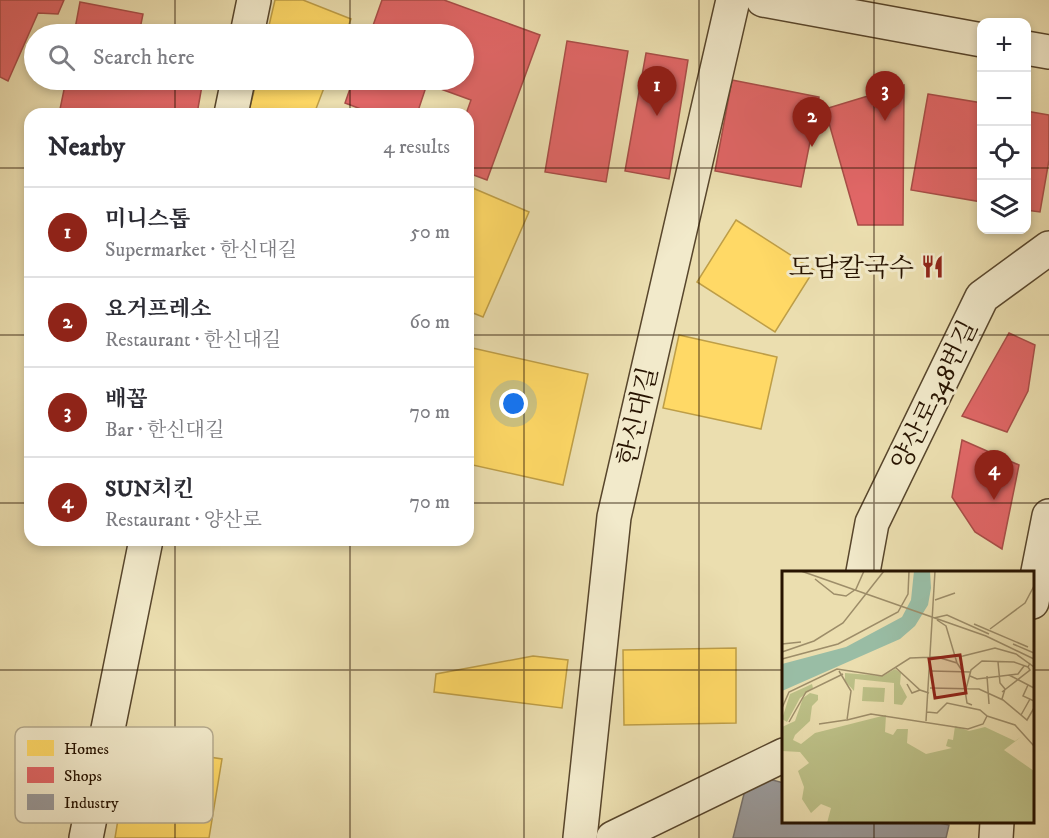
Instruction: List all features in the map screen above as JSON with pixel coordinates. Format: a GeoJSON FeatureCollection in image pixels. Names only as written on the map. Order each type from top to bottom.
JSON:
{"type":"FeatureCollection","features":[{"type":"Feature","properties":{"kind":"street"},"geometry":{"type":"LineString","coordinates":[[249,24],[254,0]]}},
{"type":"Feature","properties":{"kind":"street","name":"한신대길"},"geometry":{"type":"LineString","coordinates":[[580,838],[614,517],[733,0]]}},
{"type":"Feature","properties":{"kind":"street"},"geometry":{"type":"LineString","coordinates":[[763,0],[977,39]]}},
{"type":"Feature","properties":{"kind":"street"},"geometry":{"type":"LineString","coordinates":[[1031,49],[1049,52]]}},
{"type":"Feature","properties":{"kind":"street"},"geometry":{"type":"LineString","coordinates":[[232,108],[236,90]]}},
{"type":"Feature","properties":{"kind":"street","name":"양산로348번길"},"geometry":{"type":"LineString","coordinates":[[863,571],[872,523],[982,297],[1049,248]]}},
{"type":"Feature","properties":{"kind":"street"},"geometry":{"type":"LineString","coordinates":[[1034,592],[1049,516]]}},
{"type":"Feature","properties":{"kind":"street"},"geometry":{"type":"LineString","coordinates":[[108,727],[145,546]]}},
{"type":"Feature","properties":{"kind":"street"},"geometry":{"type":"LineString","coordinates":[[613,838],[782,756]]}},
{"type":"Feature","properties":{"kind":"street"},"geometry":{"type":"LineString","coordinates":[[86,838],[89,823]]}},
{"type":"Feature","properties":{"kind":"street"},"geometry":{"type":"LineString","coordinates":[[996,838],[997,823]]}},
{"type":"Feature","properties":{"kind":"building: Homes"},"geometry":{"type":"Polygon","coordinates":[[[275,0],[303,0],[351,19],[349,24],[269,24],[275,0]]]}},
{"type":"Feature","properties":{"kind":"building: Homes"},"geometry":{"type":"Polygon","coordinates":[[[254,90],[323,90],[316,108],[250,108],[254,90]]]}},
{"type":"Feature","properties":{"kind":"building: Homes"},"geometry":{"type":"Polygon","coordinates":[[[474,189],[529,212],[483,317],[474,313],[474,189]]]}},
{"type":"Feature","properties":{"kind":"building: Homes"},"geometry":{"type":"Polygon","coordinates":[[[736,220],[814,270],[775,332],[697,282],[736,220]]]}},
{"type":"Feature","properties":{"kind":"building: Homes"},"geometry":{"type":"Polygon","coordinates":[[[679,335],[777,357],[761,429],[663,408],[679,335]]]}},
{"type":"Feature","properties":{"kind":"building: Homes"},"geometry":{"type":"Polygon","coordinates":[[[474,348],[588,374],[563,485],[474,465],[474,348]]]}},
{"type":"Feature","properties":{"kind":"building: Homes"},"geometry":{"type":"Polygon","coordinates":[[[736,648],[736,723],[624,725],[623,650],[736,648]]]}},
{"type":"Feature","properties":{"kind":"building: Homes"},"geometry":{"type":"Polygon","coordinates":[[[533,656],[568,660],[562,708],[434,692],[436,674],[533,656]]]}},
{"type":"Feature","properties":{"kind":"building: Homes"},"geometry":{"type":"Polygon","coordinates":[[[213,758],[222,759],[213,814],[213,758]]]}},
{"type":"Feature","properties":{"kind":"building: Homes"},"geometry":{"type":"Polygon","coordinates":[[[117,823],[211,823],[209,838],[115,838],[117,823]]]}},
{"type":"Feature","properties":{"kind":"building: Shops"},"geometry":{"type":"Polygon","coordinates":[[[0,0],[64,0],[58,14],[38,13],[33,24],[24,24],[24,45],[8,81],[0,77],[0,0]]]}},
{"type":"Feature","properties":{"kind":"building: Shops"},"geometry":{"type":"Polygon","coordinates":[[[382,0],[444,0],[540,35],[487,180],[474,175],[474,108],[468,108],[471,100],[444,90],[474,90],[474,24],[374,24],[382,0]]]}},
{"type":"Feature","properties":{"kind":"building: Shops"},"geometry":{"type":"Polygon","coordinates":[[[80,2],[143,14],[141,24],[76,24],[80,2]]]}},
{"type":"Feature","properties":{"kind":"building: Shops"},"geometry":{"type":"Polygon","coordinates":[[[567,41],[628,51],[606,182],[545,172],[567,41]]]}},
{"type":"Feature","properties":{"kind":"building: Shops"},"geometry":{"type":"Polygon","coordinates":[[[646,53],[688,60],[669,179],[625,171],[646,53]]]}},
{"type":"Feature","properties":{"kind":"building: Shops"},"geometry":{"type":"Polygon","coordinates":[[[732,80],[819,97],[801,187],[715,171],[732,80]]]}},
{"type":"Feature","properties":{"kind":"building: Shops"},"geometry":{"type":"Polygon","coordinates":[[[904,85],[903,225],[858,225],[825,109],[904,85]]]}},
{"type":"Feature","properties":{"kind":"building: Shops"},"geometry":{"type":"Polygon","coordinates":[[[64,90],[201,90],[198,108],[60,108],[64,90]]]}},
{"type":"Feature","properties":{"kind":"building: Shops"},"geometry":{"type":"Polygon","coordinates":[[[350,90],[425,90],[419,108],[358,108],[345,103],[350,90]]]}},
{"type":"Feature","properties":{"kind":"building: Shops"},"geometry":{"type":"Polygon","coordinates":[[[928,94],[977,102],[977,201],[911,190],[928,94]]]}},
{"type":"Feature","properties":{"kind":"building: Shops"},"geometry":{"type":"Polygon","coordinates":[[[1031,112],[1049,115],[1049,160],[1040,212],[1031,211],[1031,112]]]}},
{"type":"Feature","properties":{"kind":"building: Shops"},"geometry":{"type":"Polygon","coordinates":[[[1009,333],[1035,345],[1028,391],[1007,432],[962,416],[1009,333]]]}},
{"type":"Feature","properties":{"kind":"building: Shops"},"geometry":{"type":"Polygon","coordinates":[[[962,440],[1019,465],[1002,549],[975,532],[952,497],[962,440]]]}},
{"type":"Feature","properties":{"kind":"building: Industry"},"geometry":{"type":"Polygon","coordinates":[[[749,774],[782,782],[782,823],[940,823],[949,825],[946,838],[733,838],[749,774]]]}},
{"type":"Feature","properties":{"kind":"place","name":"미니스톱"},"geometry":{"type":"Point","coordinates":[657,116]}},
{"type":"Feature","properties":{"kind":"place","name":"배꼽"},"geometry":{"type":"Point","coordinates":[885,121]}},
{"type":"Feature","properties":{"kind":"place","name":"요거프레소"},"geometry":{"type":"Point","coordinates":[812,147]}},
{"type":"Feature","properties":{"kind":"place","name":"도담칼국수"},"geometry":{"type":"Point","coordinates":[932,267]}},
{"type":"Feature","properties":{"kind":"place","name":"SUN치킨"},"geometry":{"type":"Point","coordinates":[994,500]}}]}
